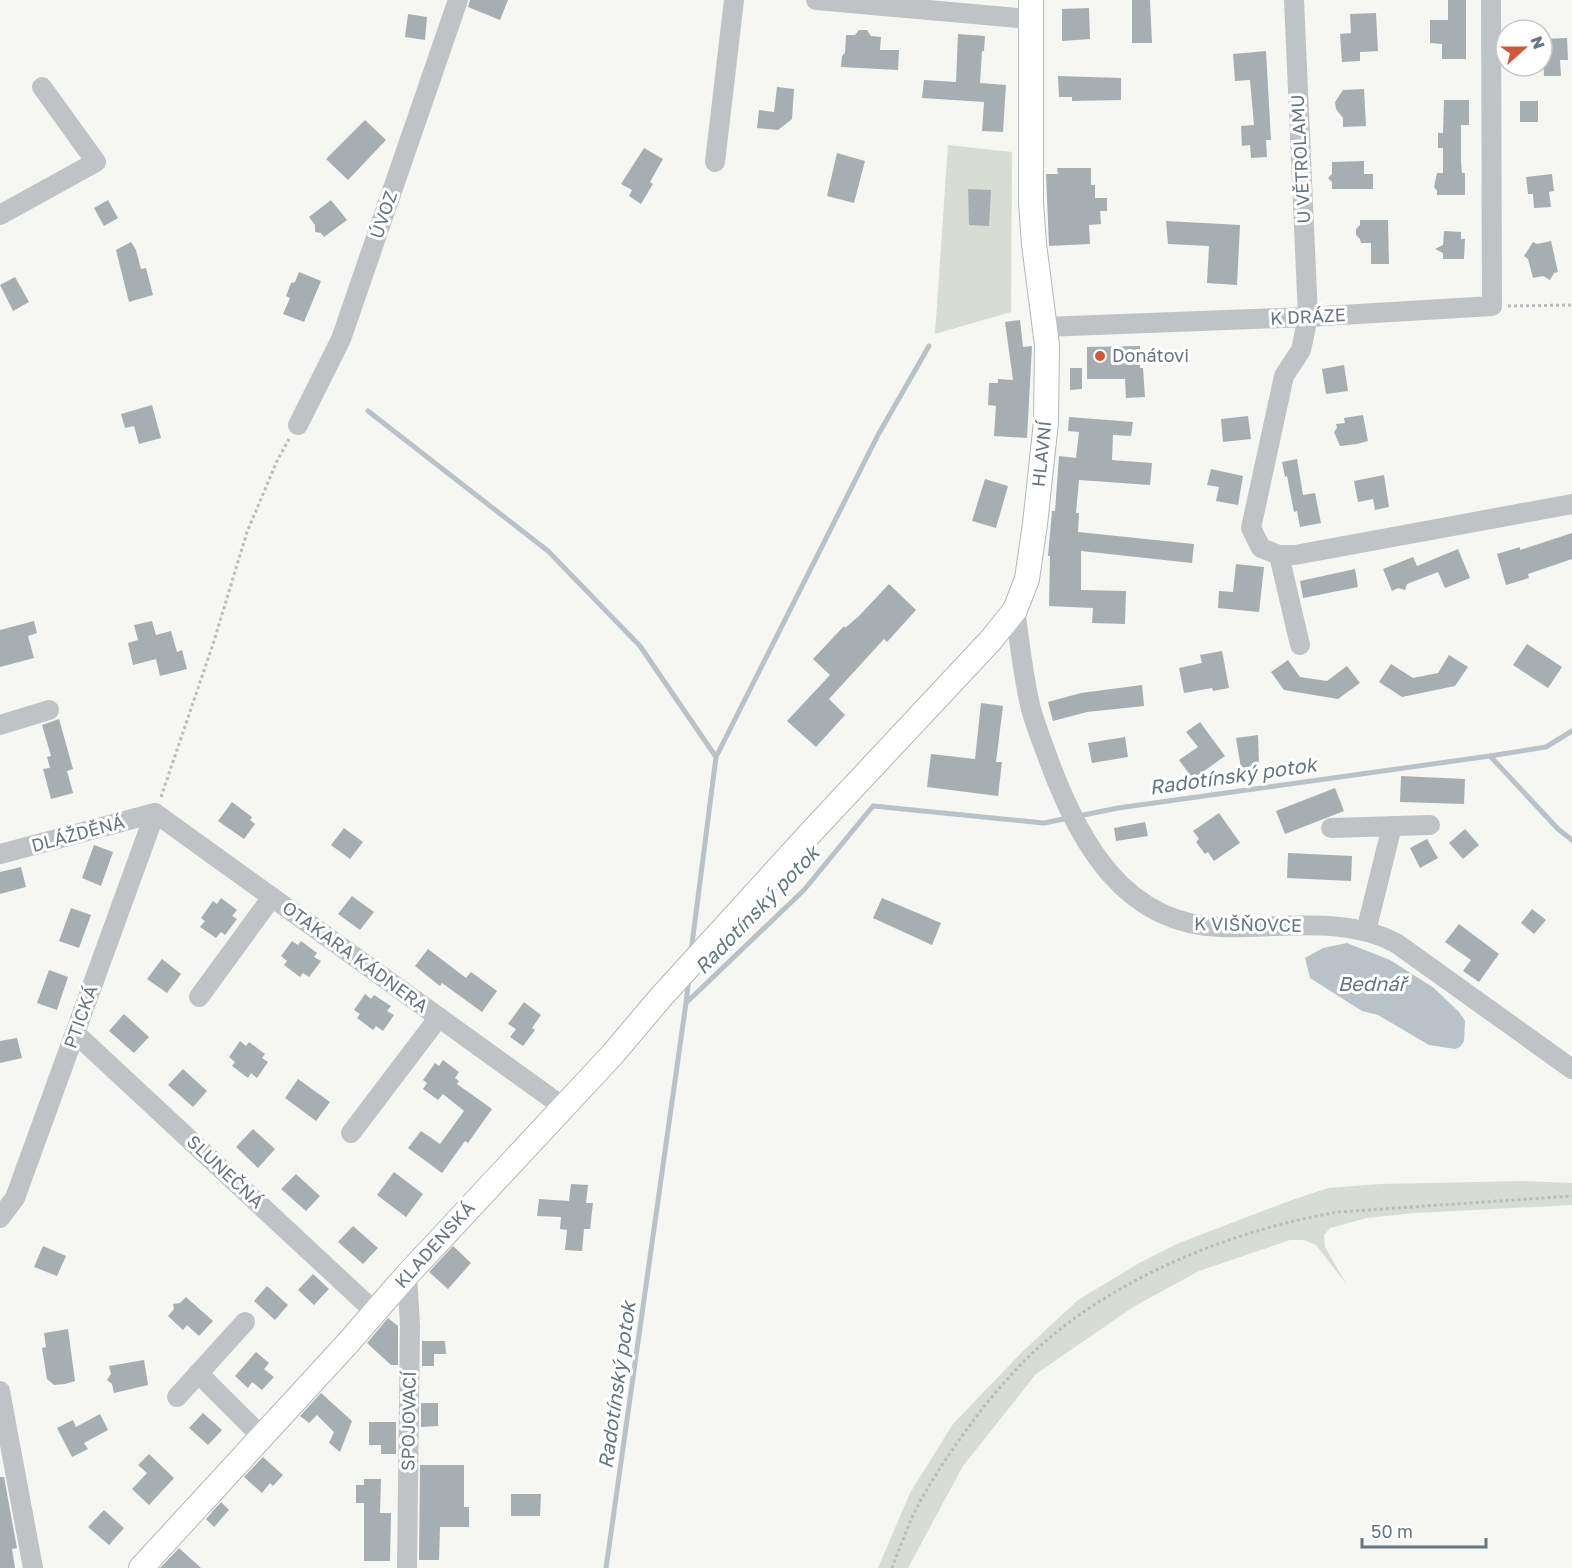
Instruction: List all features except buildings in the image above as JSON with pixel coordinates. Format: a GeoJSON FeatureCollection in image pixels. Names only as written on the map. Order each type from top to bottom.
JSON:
{"type":"FeatureCollection","features":[{"type":"Feature","properties":{"kind":"main road","name":"HLAVNÍ"},"geometry":{"type":"LineString","coordinates":[[612,1055],[660,997],[991,640],[1015,610],[1028,571],[1035,524],[1046,422],[1048,367],[1031,203],[1031,9]]}},
{"type":"Feature","properties":{"kind":"main road","name":"KLADENSKÁ"},"geometry":{"type":"LineString","coordinates":[[141,1568],[562,1106],[612,1055]]}},
{"type":"Feature","properties":{"kind":"street","name":"ÚVOZ"},"geometry":{"type":"LineString","coordinates":[[298,424],[341,339],[458,0]]}},
{"type":"Feature","properties":{"kind":"street"},"geometry":{"type":"LineString","coordinates":[[715,162],[734,0]]}},
{"type":"Feature","properties":{"kind":"street"},"geometry":{"type":"LineString","coordinates":[[816,0],[1031,9]]}},
{"type":"Feature","properties":{"kind":"street","name":"U VĚTROLAMU"},"geometry":{"type":"LineString","coordinates":[[1279,555],[1261,548],[1251,528],[1284,376],[1301,350],[1308,317],[1294,0]]}},
{"type":"Feature","properties":{"kind":"street"},"geometry":{"type":"LineString","coordinates":[[1491,0],[1492,306]]}},
{"type":"Feature","properties":{"kind":"street"},"geometry":{"type":"LineString","coordinates":[[0,215],[96,162],[42,87]]}},
{"type":"Feature","properties":{"kind":"street","name":"K DRÁZE"},"geometry":{"type":"LineString","coordinates":[[1044,327],[1308,317],[1492,306]]}},
{"type":"Feature","properties":{"kind":"street"},"geometry":{"type":"LineString","coordinates":[[1300,645],[1279,555],[1295,555],[1572,504]]}},
{"type":"Feature","properties":{"kind":"street","name":"K VIŠŇOVCE"},"geometry":{"type":"LineString","coordinates":[[1015,610],[1032,711],[1054,774],[1085,838],[1102,864],[1121,886],[1168,918],[1188,924],[1219,927],[1329,926],[1366,931],[1396,943],[1572,1069]]}},
{"type":"Feature","properties":{"kind":"street"},"geometry":{"type":"LineString","coordinates":[[0,725],[49,710]]}},
{"type":"Feature","properties":{"kind":"street","name":"DLÁŽDĚNÁ"},"geometry":{"type":"LineString","coordinates":[[0,854],[155,813]]}},
{"type":"Feature","properties":{"kind":"street","name":"OTAKARA KÁDNERA"},"geometry":{"type":"LineString","coordinates":[[155,813],[562,1106]]}},
{"type":"Feature","properties":{"kind":"street","name":"PTICKÁ"},"geometry":{"type":"LineString","coordinates":[[0,1218],[15,1198],[155,813]]}},
{"type":"Feature","properties":{"kind":"street"},"geometry":{"type":"LineString","coordinates":[[1331,828],[1430,825]]}},
{"type":"Feature","properties":{"kind":"street"},"geometry":{"type":"LineString","coordinates":[[1366,931],[1392,826]]}},
{"type":"Feature","properties":{"kind":"street","name":"OTAKARA KÁDNERA"},"geometry":{"type":"LineString","coordinates":[[199,997],[272,897]]}},
{"type":"Feature","properties":{"kind":"street","name":"OTAKARA KÁDNERA"},"geometry":{"type":"LineString","coordinates":[[351,1133],[439,1017]]}},
{"type":"Feature","properties":{"kind":"street","name":"SLUNEČNÁ"},"geometry":{"type":"LineString","coordinates":[[75,1032],[375,1312]]}},
{"type":"Feature","properties":{"kind":"street","name":"SPOJOVACÍ"},"geometry":{"type":"LineString","coordinates":[[407,1275],[410,1325],[407,1568]]}},
{"type":"Feature","properties":{"kind":"street"},"geometry":{"type":"LineString","coordinates":[[177,1397],[244,1322]]}},
{"type":"Feature","properties":{"kind":"street"},"geometry":{"type":"LineString","coordinates":[[198,1374],[262,1437]]}},
{"type":"Feature","properties":{"kind":"street"},"geometry":{"type":"LineString","coordinates":[[0,1391],[33,1568]]}},
{"type":"Feature","properties":{"kind":"path"},"geometry":{"type":"LineString","coordinates":[[1492,306],[1572,305]]}},
{"type":"Feature","properties":{"kind":"path"},"geometry":{"type":"LineString","coordinates":[[155,813],[214,641],[247,532],[277,461],[298,424]]}},
{"type":"Feature","properties":{"kind":"path"},"geometry":{"type":"LineString","coordinates":[[892,1568],[915,1512],[939,1468],[982,1407],[1039,1347],[1072,1321],[1129,1284],[1188,1256],[1245,1234],[1306,1218],[1360,1210],[1572,1196]]}},
{"type":"Feature","properties":{"kind":"shaded area"},"geometry":{"type":"Polygon","coordinates":[[[948,145],[1012,152],[1011,312],[935,334],[948,145]]]}},
{"type":"Feature","properties":{"kind":"shaded area"},"geometry":{"type":"Polygon","coordinates":[[[1523,1181],[1572,1183],[1572,1205],[1415,1213],[1367,1218],[1330,1228],[1324,1235],[1325,1247],[1347,1285],[1316,1245],[1304,1240],[1290,1240],[1199,1271],[1133,1307],[1036,1374],[963,1466],[908,1568],[878,1568],[910,1493],[953,1424],[1022,1352],[1078,1300],[1141,1262],[1179,1243],[1328,1188],[1381,1184],[1523,1181]]]}},
{"type":"Feature","properties":{"kind":"water","name":"Bednář"},"geometry":{"type":"Polygon","coordinates":[[[1347,943],[1390,960],[1434,988],[1465,1021],[1464,1041],[1460,1047],[1455,1049],[1429,1045],[1378,1015],[1362,1011],[1310,978],[1305,958],[1323,948],[1347,943]]]}},
{"type":"Feature","properties":{"kind":"waterway"},"geometry":{"type":"LineString","coordinates":[[716,757],[878,435],[929,346]]}},
{"type":"Feature","properties":{"kind":"waterway"},"geometry":{"type":"LineString","coordinates":[[368,411],[548,551],[640,646],[716,757],[691,952]]}},
{"type":"Feature","properties":{"kind":"waterway","name":"Radotínský potok"},"geometry":{"type":"LineString","coordinates":[[606,1568],[686,1003],[804,890],[873,806],[1044,823],[1118,808],[1546,747],[1572,731]]}},
{"type":"Feature","properties":{"kind":"waterway"},"geometry":{"type":"LineString","coordinates":[[1490,756],[1558,829],[1572,840]]}},
{"type":"Feature","properties":{"kind":"waterway"},"geometry":{"type":"LineString","coordinates":[[686,1002],[689,979]]}},
{"type":"Feature","properties":{"kind":"place","name":"Donátovi"},"geometry":{"type":"Point","coordinates":[1100,356]}}]}
